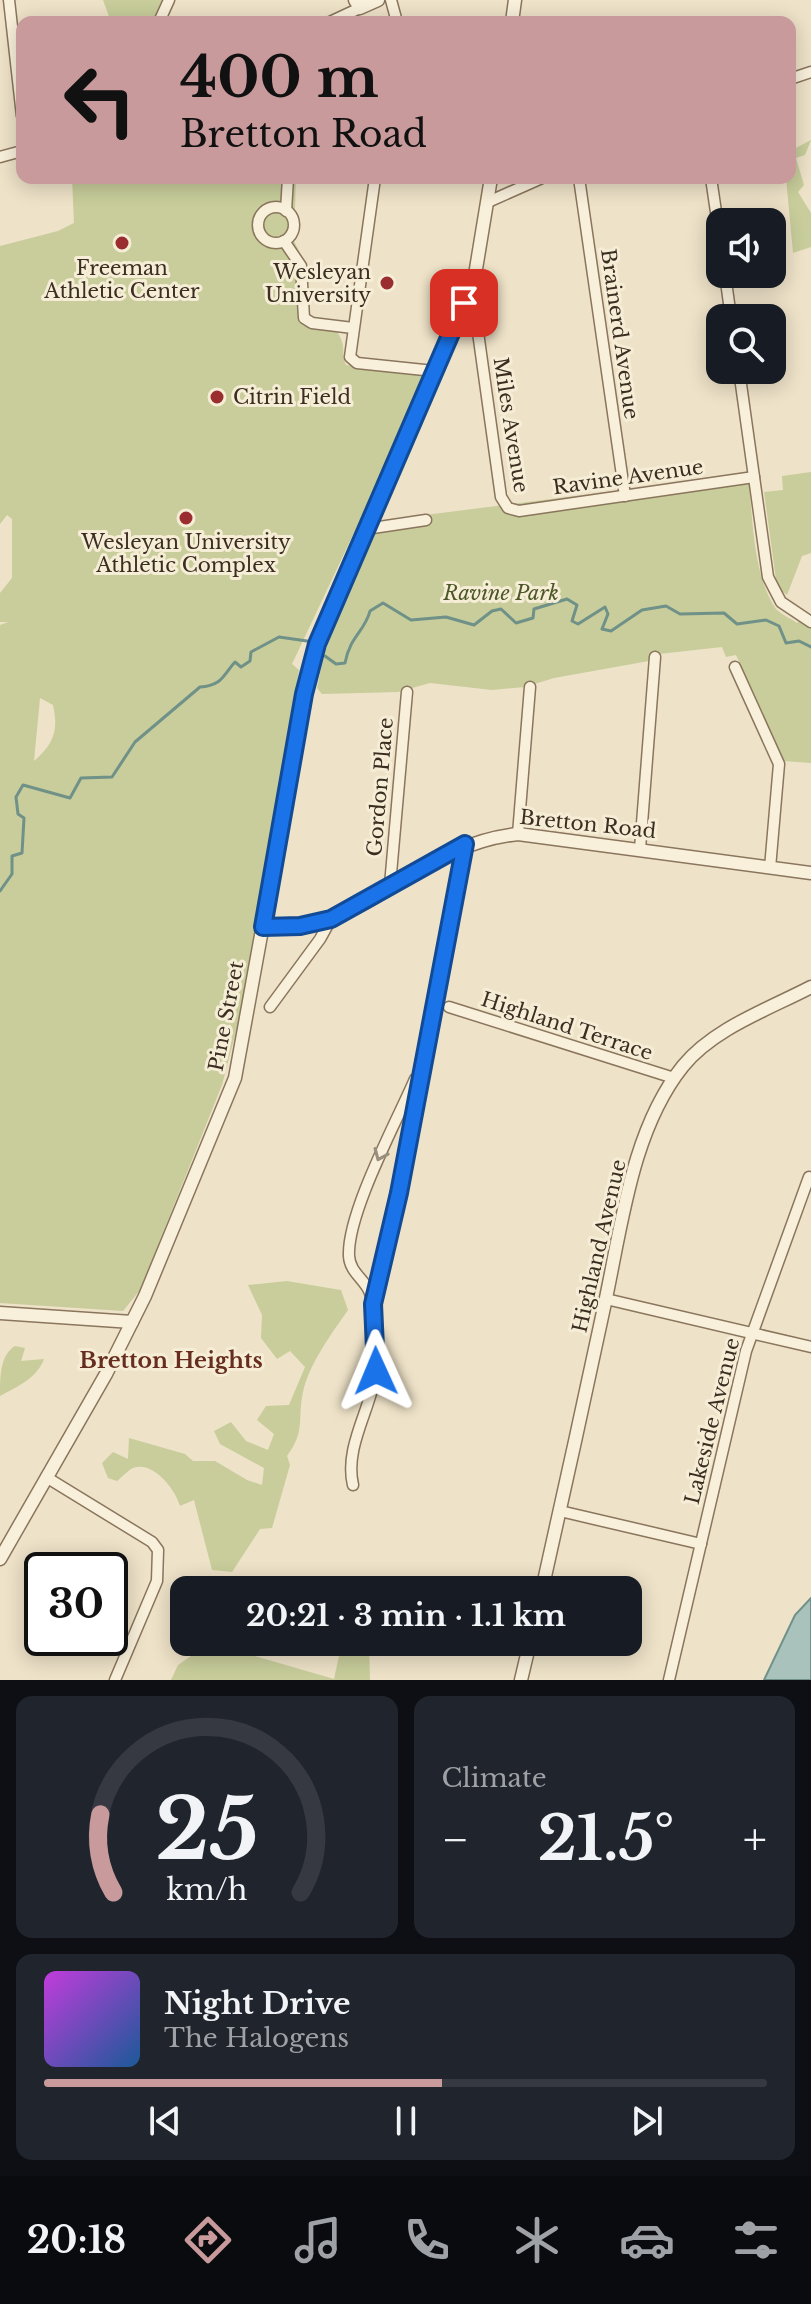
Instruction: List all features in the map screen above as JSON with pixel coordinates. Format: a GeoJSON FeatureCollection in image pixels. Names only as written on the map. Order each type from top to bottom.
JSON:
{"type":"FeatureCollection","features":[{"type":"Feature","properties":{"kind":"street"},"geometry":{"type":"LineString","coordinates":[[9,0],[16,62]]}},
{"type":"Feature","properties":{"kind":"street"},"geometry":{"type":"LineString","coordinates":[[339,16],[358,4],[378,0]]}},
{"type":"Feature","properties":{"kind":"street"},"geometry":{"type":"LineString","coordinates":[[284,241],[293,226],[286,211],[288,184]]}},
{"type":"Feature","properties":{"kind":"street"},"geometry":{"type":"LineString","coordinates":[[374,184],[350,354],[353,362],[434,371]]}},
{"type":"Feature","properties":{"kind":"street","name":"Pine Street"},"geometry":{"type":"LineString","coordinates":[[0,1559],[132,1322],[235,1078],[310,666],[479,267],[490,184]]}},
{"type":"Feature","properties":{"kind":"street"},"geometry":{"type":"LineString","coordinates":[[488,202],[528,184]]}},
{"type":"Feature","properties":{"kind":"street","name":"Brainerd Avenue"},"geometry":{"type":"LineString","coordinates":[[580,184],[625,496]]}},
{"type":"Feature","properties":{"kind":"street"},"geometry":{"type":"LineString","coordinates":[[712,184],[715,208]]}},
{"type":"Feature","properties":{"kind":"street"},"geometry":{"type":"LineString","coordinates":[[286,211],[277,207],[267,209],[260,216],[258,226],[265,239],[284,241],[301,266],[304,318],[312,323],[353,328]]}},
{"type":"Feature","properties":{"kind":"street","name":"Miles Avenue"},"geometry":{"type":"LineString","coordinates":[[464,303],[476,318],[501,497],[508,508]]}},
{"type":"Feature","properties":{"kind":"street"},"geometry":{"type":"LineString","coordinates":[[741,384],[771,586],[781,602],[811,622]]}},
{"type":"Feature","properties":{"kind":"street","name":"Ravine Avenue"},"geometry":{"type":"LineString","coordinates":[[508,508],[519,511],[754,477]]}},
{"type":"Feature","properties":{"kind":"street"},"geometry":{"type":"LineString","coordinates":[[366,529],[426,520]]}},
{"type":"Feature","properties":{"kind":"street"},"geometry":{"type":"LineString","coordinates":[[640,849],[655,657]]}},
{"type":"Feature","properties":{"kind":"street"},"geometry":{"type":"LineString","coordinates":[[735,667],[779,764],[770,868]]}},
{"type":"Feature","properties":{"kind":"street"},"geometry":{"type":"LineString","coordinates":[[518,834],[530,687]]}},
{"type":"Feature","properties":{"kind":"street","name":"Gordon Place"},"geometry":{"type":"LineString","coordinates":[[390,885],[407,692]]}},
{"type":"Feature","properties":{"kind":"street","name":"Bretton Road"},"geometry":{"type":"LineString","coordinates":[[263,927],[300,926],[331,919],[465,844],[518,834],[811,873]]}},
{"type":"Feature","properties":{"kind":"street"},"geometry":{"type":"LineString","coordinates":[[373,1304],[399,1193],[465,844]]}},
{"type":"Feature","properties":{"kind":"street","name":"Bretton Road"},"geometry":{"type":"LineString","coordinates":[[270,1007],[331,919]]}},
{"type":"Feature","properties":{"kind":"street","name":"Highland Avenue"},"geometry":{"type":"LineString","coordinates":[[545,1576],[639,1160],[674,1078],[713,1039],[811,987]]}},
{"type":"Feature","properties":{"kind":"street","name":"Highland Terrace"},"geometry":{"type":"LineString","coordinates":[[449,1007],[674,1078]]}},
{"type":"Feature","properties":{"kind":"street"},"geometry":{"type":"LineString","coordinates":[[353,1485],[352,1456],[373,1385],[377,1357],[373,1304],[367,1285],[351,1265],[350,1248],[371,1178],[423,1059]]}},
{"type":"Feature","properties":{"kind":"street","name":"Lakeside Avenue"},"geometry":{"type":"LineString","coordinates":[[669,1680],[751,1333],[809,1177]]}},
{"type":"Feature","properties":{"kind":"street"},"geometry":{"type":"LineString","coordinates":[[606,1299],[811,1347]]}},
{"type":"Feature","properties":{"kind":"street"},"geometry":{"type":"LineString","coordinates":[[0,1313],[132,1322]]}},
{"type":"Feature","properties":{"kind":"street"},"geometry":{"type":"LineString","coordinates":[[46,1477],[152,1542],[158,1550],[157,1581],[115,1680]]}},
{"type":"Feature","properties":{"kind":"street"},"geometry":{"type":"LineString","coordinates":[[560,1511],[701,1544]]}},
{"type":"Feature","properties":{"kind":"street"},"geometry":{"type":"LineString","coordinates":[[521,1680],[527,1656]]}},
{"type":"Feature","properties":{"kind":"green space"},"geometry":{"type":"Polygon","coordinates":[[[103,0],[162,0],[155,16],[109,16],[103,0]]]}},
{"type":"Feature","properties":{"kind":"green space"},"geometry":{"type":"Polygon","coordinates":[[[811,140],[805,155],[796,158],[796,148],[811,140]]]}},
{"type":"Feature","properties":{"kind":"green space"},"geometry":{"type":"Polygon","coordinates":[[[796,158],[804,185],[798,192],[811,213],[811,247],[793,253],[787,184],[796,184],[796,158]]]}},
{"type":"Feature","properties":{"kind":"green space"},"geometry":{"type":"Polygon","coordinates":[[[72,184],[296,184],[294,241],[306,265],[308,312],[318,327],[336,330],[342,341],[346,365],[428,376],[292,664],[299,670],[239,1020],[222,1085],[140,1290],[123,1311],[0,1303],[0,625],[8,622],[0,622],[0,593],[12,578],[12,519],[7,515],[0,524],[0,246],[58,231],[74,223],[72,184]],[[40,698],[34,761],[53,737],[53,705],[40,698]]]}},
{"type":"Feature","properties":{"kind":"green space"},"geometry":{"type":"Polygon","coordinates":[[[811,472],[811,553],[802,556],[787,595],[777,587],[764,492],[783,490],[782,476],[811,472]]]}},
{"type":"Feature","properties":{"kind":"green space","name":"Ravine Park"},"geometry":{"type":"Polygon","coordinates":[[[748,474],[755,544],[768,595],[780,613],[797,623],[800,620],[811,626],[811,763],[784,761],[736,655],[726,657],[722,647],[650,655],[649,661],[554,678],[525,687],[492,690],[430,683],[398,692],[322,694],[317,688],[324,654],[378,521],[748,474]]]}},
{"type":"Feature","properties":{"kind":"green space"},"geometry":{"type":"Polygon","coordinates":[[[287,1281],[341,1290],[348,1310],[322,1349],[306,1381],[299,1432],[287,1456],[290,1465],[272,1528],[260,1529],[232,1572],[212,1570],[194,1500],[180,1506],[169,1485],[148,1468],[133,1468],[117,1481],[108,1478],[102,1463],[113,1452],[128,1459],[129,1438],[185,1454],[193,1461],[215,1461],[262,1485],[264,1468],[220,1444],[214,1431],[231,1422],[246,1441],[268,1450],[274,1434],[257,1420],[266,1406],[289,1405],[305,1367],[290,1351],[277,1359],[261,1338],[262,1315],[248,1285],[287,1281]]]}},
{"type":"Feature","properties":{"kind":"green space"},"geometry":{"type":"Polygon","coordinates":[[[15,1346],[25,1348],[21,1361],[44,1359],[31,1377],[0,1396],[4,1361],[15,1346]]]}},
{"type":"Feature","properties":{"kind":"green space"},"geometry":{"type":"Polygon","coordinates":[[[191,1656],[255,1656],[334,1679],[339,1656],[369,1656],[370,1680],[171,1680],[178,1665],[191,1656]]]}},
{"type":"Feature","properties":{"kind":"water"},"geometry":{"type":"Polygon","coordinates":[[[811,1598],[811,1680],[764,1680],[795,1615],[811,1598]]]}},
{"type":"Feature","properties":{"kind":"waterway"},"geometry":{"type":"LineString","coordinates":[[325,656],[336,664],[345,663],[350,646],[370,611],[383,603],[411,620],[446,617],[474,625],[492,611],[501,609],[516,623],[533,618],[534,609],[567,599],[577,605],[572,621],[578,624],[605,607],[608,614],[602,629],[611,631],[642,610],[666,606],[680,614],[724,613],[737,624],[766,620],[779,626],[786,643],[799,641],[811,647]]}},
{"type":"Feature","properties":{"kind":"waterway"},"geometry":{"type":"LineString","coordinates":[[0,891],[12,874],[12,856],[22,853],[24,818],[18,814],[16,797],[23,785],[70,798],[81,778],[112,777],[135,742],[200,687],[218,682],[235,662],[241,667],[250,661],[251,652],[279,637],[307,641]]}},
{"type":"Feature","properties":{"kind":"place","name":"Freeman Athletic Center"},"geometry":{"type":"Point","coordinates":[122,243]}},
{"type":"Feature","properties":{"kind":"place","name":"Wesleyan University"},"geometry":{"type":"Point","coordinates":[387,283]}},
{"type":"Feature","properties":{"kind":"place","name":"Citrin Field"},"geometry":{"type":"Point","coordinates":[217,397]}},
{"type":"Feature","properties":{"kind":"place","name":"Wesleyan University Athletic Complex"},"geometry":{"type":"Point","coordinates":[186,518]}},
{"type":"Feature","properties":{"kind":"district","name":"Bretton Heights"},"geometry":{"type":"Point","coordinates":[171,1360]}},
{"type":"Feature","properties":{"kind":"route"},"geometry":{"type":"LineString","coordinates":[[376,1371],[373,1304],[399,1193],[465,844],[331,919],[300,926],[263,927],[304,694],[317,644],[464,303]]}}]}
